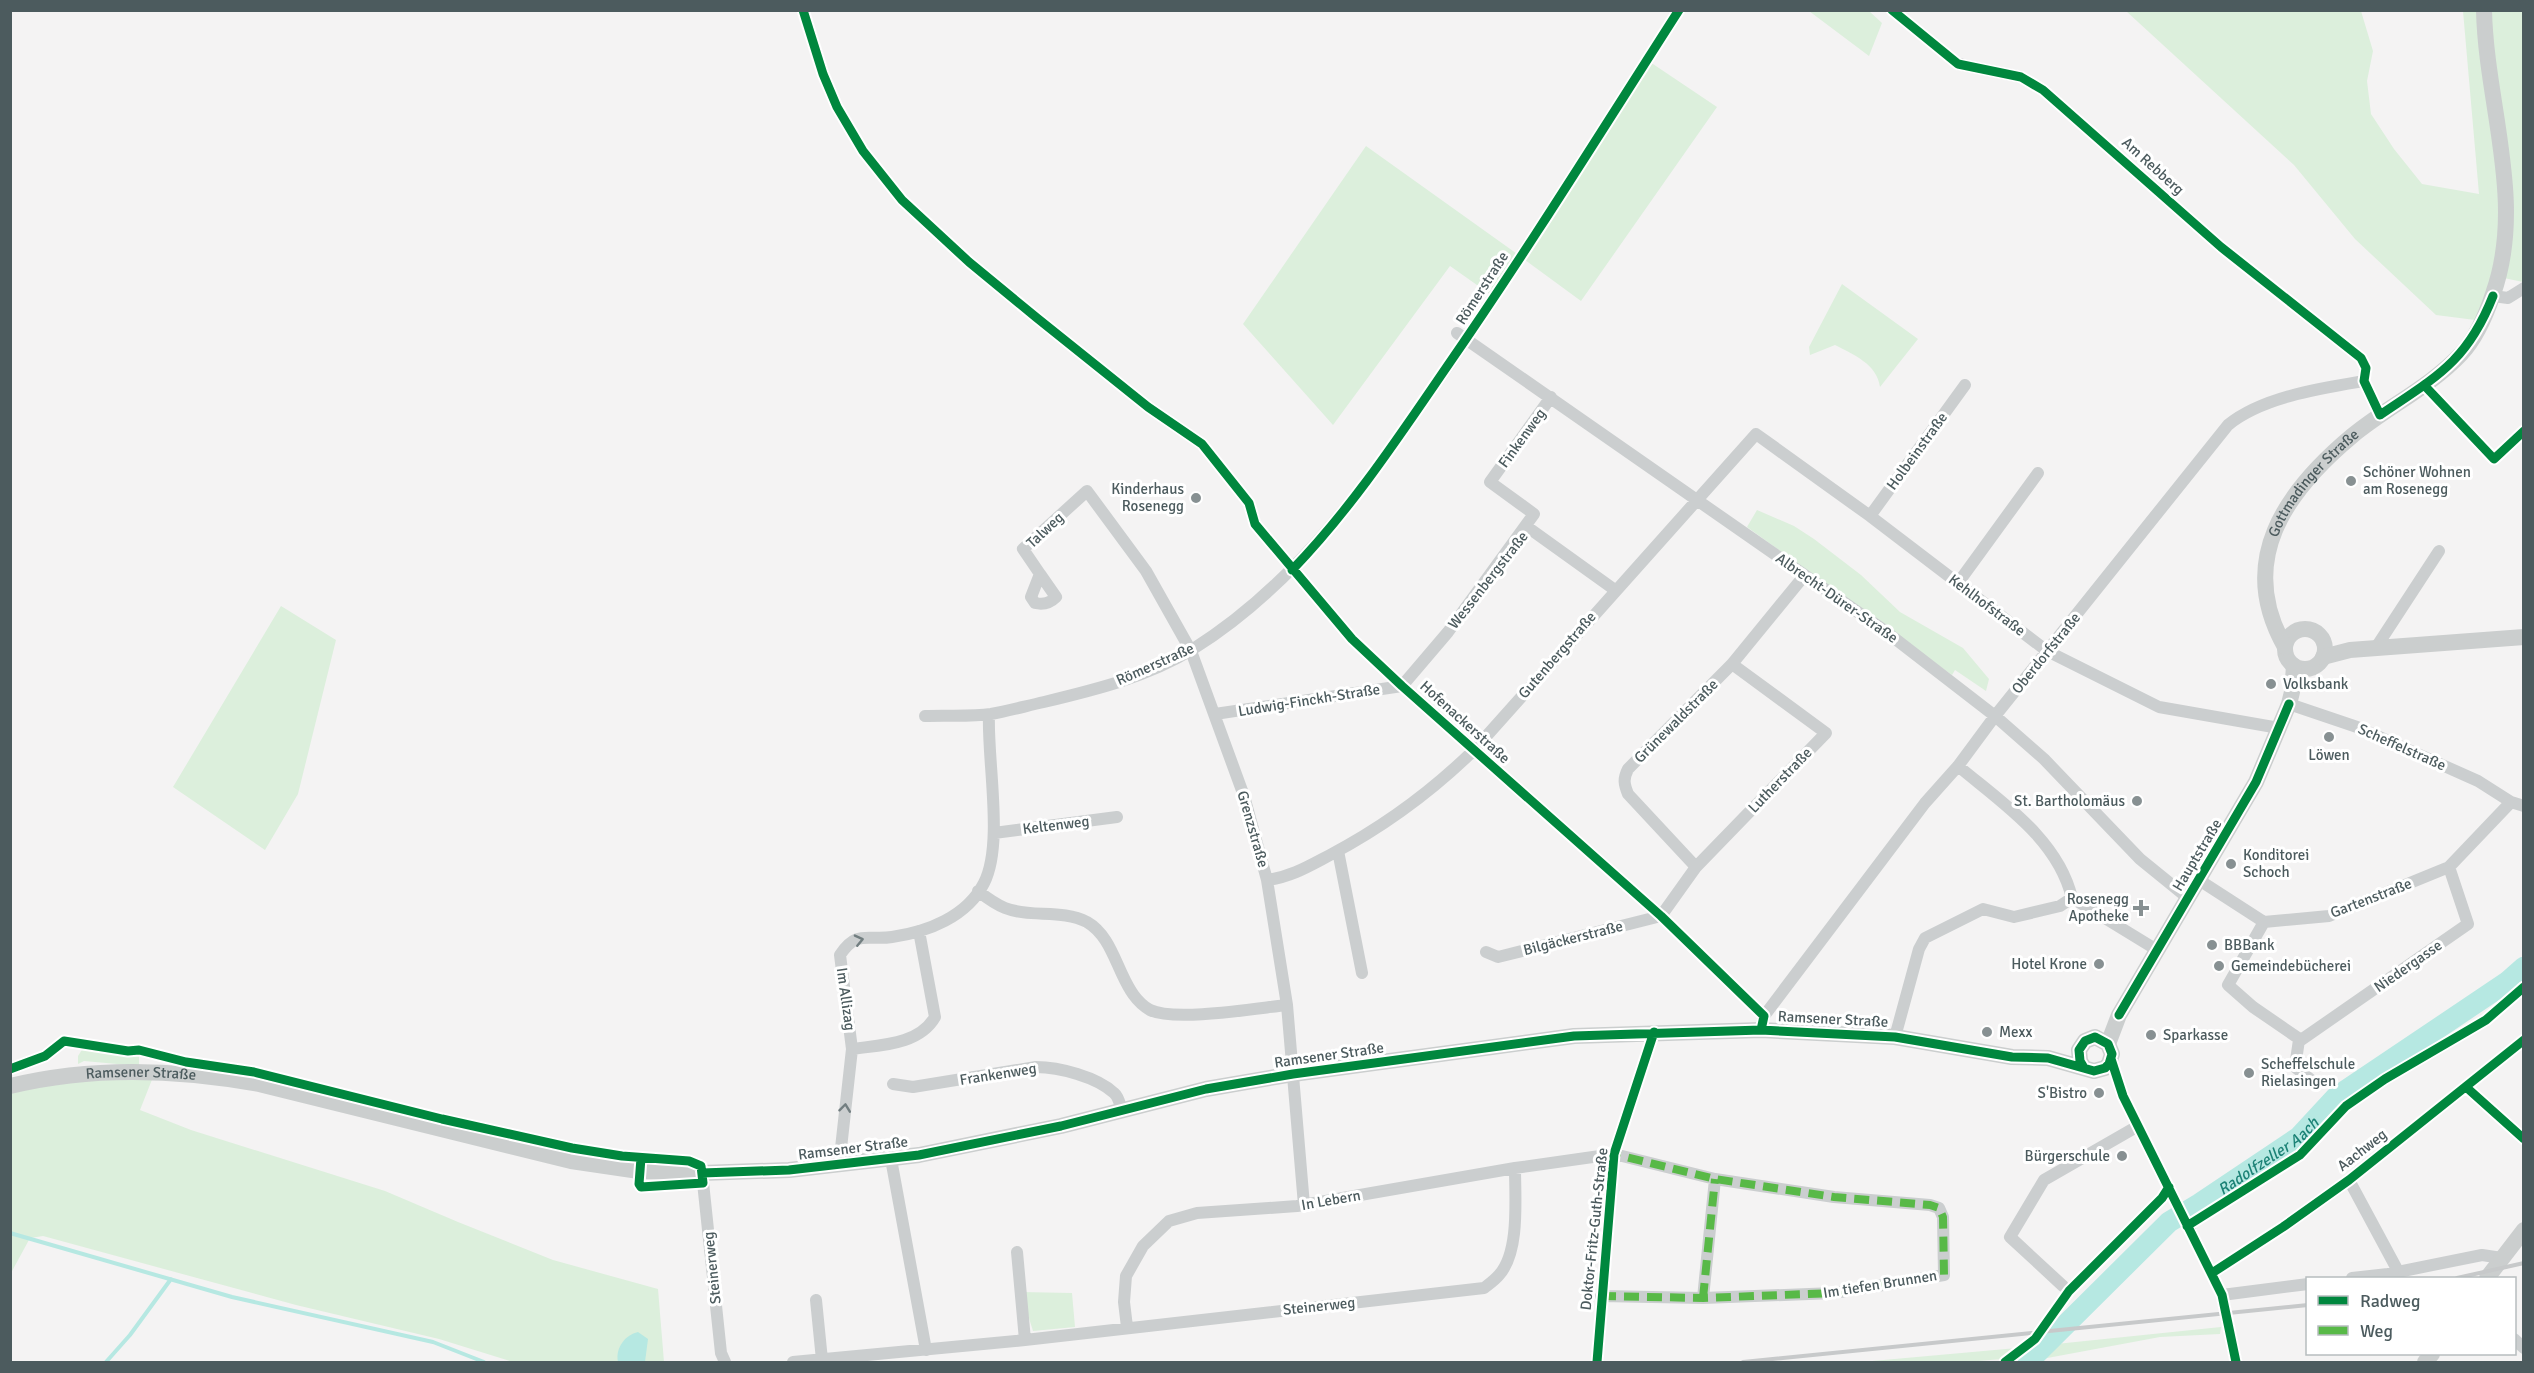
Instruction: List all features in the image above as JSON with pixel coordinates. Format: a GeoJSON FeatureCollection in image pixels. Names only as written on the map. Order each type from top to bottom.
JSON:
{"type":"FeatureCollection","features":[{"type":"Feature","properties":{"kind":"main road","name":"Gottmadinger Straße"},"geometry":{"type":"LineString","coordinates":[[2285,647],[2270,615],[2264,590],[2267,554],[2287,507],[2312,473],[2353,436],[2445,370],[2463,352],[2483,321],[2493,296],[2507,240],[2507,207],[2487,59],[2484,10]]}},
{"type":"Feature","properties":{"kind":"main road"},"geometry":{"type":"LineString","coordinates":[[2270,615],[2296,632]]}},
{"type":"Feature","properties":{"kind":"main road"},"geometry":{"type":"LineString","coordinates":[[2306,630],[2315,632],[2324,650],[2316,666],[2302,667],[2286,656],[2285,647],[2289,638],[2296,632],[2306,630]]}},
{"type":"Feature","properties":{"kind":"main road"},"geometry":{"type":"LineString","coordinates":[[2324,650],[2375,649],[2523,637]]}},
{"type":"Feature","properties":{"kind":"main road","name":"Hauptstraße"},"geometry":{"type":"LineString","coordinates":[[2096,1054],[2256,782],[2302,667]]}},
{"type":"Feature","properties":{"kind":"main road","name":"Ramsener Straße"},"geometry":{"type":"LineString","coordinates":[[10,1086],[66,1076],[111,1072],[155,1072],[223,1077],[259,1083],[571,1161],[639,1171],[702,1173],[839,1166],[891,1159],[1061,1126],[1206,1089],[1293,1074],[1574,1036],[1763,1023],[1895,1037],[2012,1057],[2048,1058],[2096,1054]]}},
{"type":"Feature","properties":{"kind":"main road"},"geometry":{"type":"LineString","coordinates":[[2488,1277],[2523,1230]]}},
{"type":"Feature","properties":{"kind":"street","name":"Hofenackerstraße"},"geometry":{"type":"LineString","coordinates":[[803,10],[823,74],[841,114],[863,151],[902,200],[969,262],[1148,407],[1202,444],[1242,492],[1249,503],[1255,524],[1352,639],[1660,916],[1763,1023]]}},
{"type":"Feature","properties":{"kind":"street","name":"Römerstraße"},"geometry":{"type":"LineString","coordinates":[[925,716],[989,714],[1079,693],[1132,677],[1191,651],[1234,621],[1292,570],[1320,542],[1378,467],[1461,336],[1679,10]]}},
{"type":"Feature","properties":{"kind":"street","name":"Am Rebberg"},"geometry":{"type":"LineString","coordinates":[[1892,10],[1958,64],[2021,77],[2057,100],[2221,247],[2361,358],[2366,368],[2364,381]]}},
{"type":"Feature","properties":{"kind":"street"},"geometry":{"type":"LineString","coordinates":[[2493,296],[2508,298],[2523,288]]}},
{"type":"Feature","properties":{"kind":"street","name":"Albrecht-Dürer-Straße"},"geometry":{"type":"LineString","coordinates":[[1461,336],[1885,631],[1995,716],[2044,759],[2140,859],[2188,898]]}},
{"type":"Feature","properties":{"kind":"street"},"geometry":{"type":"LineString","coordinates":[[2364,381],[2380,415]]}},
{"type":"Feature","properties":{"kind":"street","name":"Oberdorfstraße"},"geometry":{"type":"LineString","coordinates":[[1763,1023],[1925,803],[1958,766],[1995,716],[2228,425],[2248,411],[2291,396],[2364,381]]}},
{"type":"Feature","properties":{"kind":"street","name":"Holbeinstraße"},"geometry":{"type":"LineString","coordinates":[[1870,516],[1965,385]]}},
{"type":"Feature","properties":{"kind":"street"},"geometry":{"type":"LineString","coordinates":[[2424,385],[2494,459]]}},
{"type":"Feature","properties":{"kind":"street","name":"Finkenweg"},"geometry":{"type":"LineString","coordinates":[[1526,526],[1534,514],[1490,482],[1551,397]]}},
{"type":"Feature","properties":{"kind":"street","name":"Kehlhofstraße"},"geometry":{"type":"LineString","coordinates":[[1756,434],[1870,516],[2047,651],[2159,707],[2279,728]]}},
{"type":"Feature","properties":{"kind":"street","name":"Gutenbergstraße"},"geometry":{"type":"LineString","coordinates":[[1267,880],[1287,878],[1338,851],[1381,826],[1446,777],[1474,750],[1614,590],[1756,434]]}},
{"type":"Feature","properties":{"kind":"street"},"geometry":{"type":"LineString","coordinates":[[1958,583],[2038,473]]}},
{"type":"Feature","properties":{"kind":"street","name":"Talweg"},"geometry":{"type":"LineString","coordinates":[[1040,574],[1023,549],[1088,491]]}},
{"type":"Feature","properties":{"kind":"street","name":"Grenzstraße"},"geometry":{"type":"LineString","coordinates":[[1088,491],[1146,571],[1191,651],[1244,796],[1267,880],[1287,1005],[1304,1205]]}},
{"type":"Feature","properties":{"kind":"street","name":"Wessenbergstraße"},"geometry":{"type":"LineString","coordinates":[[1402,686],[1448,632],[1526,526],[1614,590]]}},
{"type":"Feature","properties":{"kind":"street"},"geometry":{"type":"LineString","coordinates":[[2375,649],[2439,551]]}},
{"type":"Feature","properties":{"kind":"street","name":"Grünewaldstraße"},"geometry":{"type":"LineString","coordinates":[[1696,867],[1628,794],[1624,784],[1625,775],[1628,769],[1732,664],[1804,576]]}},
{"type":"Feature","properties":{"kind":"street","name":"Lutherstraße"},"geometry":{"type":"LineString","coordinates":[[1660,916],[1696,867],[1826,733],[1732,664]]}},
{"type":"Feature","properties":{"kind":"street","name":"Ludwig-Finckh-Straße"},"geometry":{"type":"LineString","coordinates":[[1215,714],[1402,686]]}},
{"type":"Feature","properties":{"kind":"street","name":"Scheffelstraße"},"geometry":{"type":"LineString","coordinates":[[2290,698],[2478,781],[2511,802]]}},
{"type":"Feature","properties":{"kind":"street","name":"Im Allizag"},"geometry":{"type":"LineString","coordinates":[[839,1166],[852,1049],[840,955],[848,942],[863,937],[890,938],[925,930],[957,913],[984,883],[991,861],[994,833],[989,714]]}},
{"type":"Feature","properties":{"kind":"street"},"geometry":{"type":"LineString","coordinates":[[1958,766],[2040,837],[2068,883],[2072,898],[2157,950]]}},
{"type":"Feature","properties":{"kind":"street"},"geometry":{"type":"LineString","coordinates":[[2511,802],[2523,806]]}},
{"type":"Feature","properties":{"kind":"street","name":"Gartenstraße"},"geometry":{"type":"LineString","coordinates":[[2264,922],[2329,916],[2449,867],[2511,802]]}},
{"type":"Feature","properties":{"kind":"street","name":"Keltenweg"},"geometry":{"type":"LineString","coordinates":[[994,833],[1118,817]]}},
{"type":"Feature","properties":{"kind":"street"},"geometry":{"type":"LineString","coordinates":[[1338,851],[1362,974]]}},
{"type":"Feature","properties":{"kind":"street","name":"Niedergasse"},"geometry":{"type":"LineString","coordinates":[[2299,1040],[2468,924],[2449,867]]}},
{"type":"Feature","properties":{"kind":"street"},"geometry":{"type":"LineString","coordinates":[[2199,880],[2264,922],[2228,985],[2253,1007],[2299,1040],[2295,1067],[2316,1084]]}},
{"type":"Feature","properties":{"kind":"street"},"geometry":{"type":"LineString","coordinates":[[978,891],[992,902],[1007,909],[1085,921],[1095,928],[1110,949],[1129,989],[1137,1000],[1152,1011],[1194,1015],[1287,1005]]}},
{"type":"Feature","properties":{"kind":"street"},"geometry":{"type":"LineString","coordinates":[[1895,1037],[1919,949],[1928,935],[1983,909],[2014,917],[2060,906],[2072,898]]}},
{"type":"Feature","properties":{"kind":"street","name":"Bilgäckerstraße"},"geometry":{"type":"LineString","coordinates":[[1486,951],[1498,957],[1660,916]]}},
{"type":"Feature","properties":{"kind":"street"},"geometry":{"type":"LineString","coordinates":[[852,1049],[900,1042],[928,1029],[935,1017],[925,930]]}},
{"type":"Feature","properties":{"kind":"street","name":"Doktor-Fritz-Guth-Straße"},"geometry":{"type":"LineString","coordinates":[[1597,1362],[1614,1154],[1654,1032]]}},
{"type":"Feature","properties":{"kind":"street","name":"Aachweg"},"geometry":{"type":"LineString","coordinates":[[2212,1273],[2283,1227],[2349,1180],[2523,1040]]}},
{"type":"Feature","properties":{"kind":"street"},"geometry":{"type":"LineString","coordinates":[[2096,1054],[2123,1096],[2212,1273],[2222,1295],[2236,1362]]}},
{"type":"Feature","properties":{"kind":"street","name":"Frankenweg"},"geometry":{"type":"LineString","coordinates":[[893,1084],[913,1087],[1036,1067],[1054,1067],[1114,1093],[1122,1111]]}},
{"type":"Feature","properties":{"kind":"street"},"geometry":{"type":"LineString","coordinates":[[2466,1087],[2523,1139]]}},
{"type":"Feature","properties":{"kind":"street"},"geometry":{"type":"LineString","coordinates":[[2063,1286],[2010,1237],[2044,1180],[2138,1126]]}},
{"type":"Feature","properties":{"kind":"street","name":"In Lebern"},"geometry":{"type":"LineString","coordinates":[[1127,1326],[1124,1302],[1126,1276],[1143,1246],[1169,1221],[1197,1213],[1304,1205],[1515,1168],[1614,1154]]}},
{"type":"Feature","properties":{"kind":"street","name":"Im tiefen Brunnen"},"geometry":{"type":"LineString","coordinates":[[1601,1296],[1703,1298],[1834,1293],[1944,1275],[1943,1217],[1939,1209],[1930,1205],[1834,1197],[1715,1179],[1614,1154]]}},
{"type":"Feature","properties":{"kind":"street"},"geometry":{"type":"LineString","coordinates":[[891,1159],[926,1350]]}},
{"type":"Feature","properties":{"kind":"street","name":"Steinerweg"},"geometry":{"type":"LineString","coordinates":[[793,1362],[1025,1340],[1127,1326],[1484,1287],[1500,1275],[1508,1259],[1515,1225],[1515,1168]]}},
{"type":"Feature","properties":{"kind":"street","name":"Steinerweg"},"geometry":{"type":"LineString","coordinates":[[702,1173],[721,1353],[725,1362]]}},
{"type":"Feature","properties":{"kind":"street"},"geometry":{"type":"LineString","coordinates":[[1703,1298],[1715,1179]]}},
{"type":"Feature","properties":{"kind":"street","name":"Aachweg"},"geometry":{"type":"LineString","coordinates":[[2349,1180],[2398,1271]]}},
{"type":"Feature","properties":{"kind":"street"},"geometry":{"type":"LineString","coordinates":[[1017,1252],[1025,1340]]}},
{"type":"Feature","properties":{"kind":"street"},"geometry":{"type":"LineString","coordinates":[[2359,1277],[2482,1255],[2502,1258]]}},
{"type":"Feature","properties":{"kind":"street"},"geometry":{"type":"LineString","coordinates":[[2222,1295],[2306,1284]]}},
{"type":"Feature","properties":{"kind":"street"},"geometry":{"type":"LineString","coordinates":[[816,1300],[822,1360]]}},
{"type":"Feature","properties":{"kind":"green space"},"geometry":{"type":"Polygon","coordinates":[[[1809,11],[1869,11],[1882,23],[1869,56],[1809,11]]]}},
{"type":"Feature","properties":{"kind":"green space"},"geometry":{"type":"Polygon","coordinates":[[[2126,11],[2361,11],[2373,51],[2367,81],[2371,114],[2394,149],[2422,184],[2479,194],[2463,11],[2523,11],[2523,282],[2499,277],[2483,321],[2436,315],[2355,239],[2294,165],[2126,11]]]}},
{"type":"Feature","properties":{"kind":"green space"},"geometry":{"type":"Polygon","coordinates":[[[1647,60],[1717,107],[1581,301],[1521,257],[1494,297],[1450,266],[1333,425],[1243,324],[1366,146],[1520,256],[1647,60]]]}},
{"type":"Feature","properties":{"kind":"green space"},"geometry":{"type":"Polygon","coordinates":[[[1842,284],[1918,339],[1880,387],[1874,372],[1864,361],[1835,345],[1810,355],[1809,347],[1842,284]]]}},
{"type":"Feature","properties":{"kind":"green space"},"geometry":{"type":"Polygon","coordinates":[[[1757,510],[1794,526],[1814,539],[1861,575],[1900,612],[1963,648],[1989,679],[1986,691],[1955,670],[1952,675],[1747,527],[1757,510]]]}},
{"type":"Feature","properties":{"kind":"green space"},"geometry":{"type":"Polygon","coordinates":[[[281,606],[336,640],[298,794],[265,850],[173,787],[281,606]]]}},
{"type":"Feature","properties":{"kind":"green space"},"geometry":{"type":"Polygon","coordinates":[[[83,1048],[139,1056],[139,1066],[84,1061],[78,1064],[78,1056],[83,1048]]]}},
{"type":"Feature","properties":{"kind":"green space"},"geometry":{"type":"Polygon","coordinates":[[[155,1072],[140,1110],[191,1130],[385,1191],[553,1260],[658,1289],[664,1362],[513,1362],[439,1339],[296,1305],[43,1236],[30,1238],[11,1273],[11,1086],[155,1072]]]}},
{"type":"Feature","properties":{"kind":"green space"},"geometry":{"type":"Polygon","coordinates":[[[1021,1292],[1072,1293],[1075,1327],[1033,1331],[1021,1292]]]}},
{"type":"Feature","properties":{"kind":"green space"},"geometry":{"type":"Polygon","coordinates":[[[2221,1327],[2220,1334],[2160,1337],[2042,1359],[2056,1344],[2221,1327]]]}},
{"type":"Feature","properties":{"kind":"green space"},"geometry":{"type":"Polygon","coordinates":[[[2017,1348],[2003,1359],[1966,1362],[1861,1362],[2017,1348]]]}},
{"type":"Feature","properties":{"kind":"water"},"geometry":{"type":"Polygon","coordinates":[[[638,1332],[648,1339],[645,1362],[618,1362],[618,1352],[622,1343],[629,1336],[638,1332]]]}},
{"type":"Feature","properties":{"kind":"waterway","name":"Radolfzeller Aach"},"geometry":{"type":"LineString","coordinates":[[2028,1362],[2169,1222],[2299,1137],[2336,1097],[2507,982],[2524,967]]}},
{"type":"Feature","properties":{"kind":"waterway"},"geometry":{"type":"LineString","coordinates":[[10,1233],[232,1297],[433,1342],[484,1362]]}},
{"type":"Feature","properties":{"kind":"waterway"},"geometry":{"type":"LineString","coordinates":[[106,1362],[130,1335],[171,1279]]}},
{"type":"Feature","properties":{"kind":"railway"},"geometry":{"type":"LineString","coordinates":[[2461,1277],[2524,1263]]}},
{"type":"Feature","properties":{"kind":"railway"},"geometry":{"type":"LineString","coordinates":[[1743,1362],[2306,1305]]}},
{"type":"Feature","properties":{"kind":"marked path"},"geometry":{"type":"LineString","coordinates":[[1601,1296],[1703,1298],[1834,1293],[1944,1275],[1943,1217],[1939,1208],[1930,1205],[1834,1197],[1715,1179],[1614,1154]]}},
{"type":"Feature","properties":{"kind":"marked path"},"geometry":{"type":"LineString","coordinates":[[1703,1298],[1715,1179]]}},
{"type":"Feature","properties":{"kind":"cycle path"},"geometry":{"type":"LineString","coordinates":[[803,10],[823,74],[837,107],[863,151],[902,200],[969,262],[1037,318],[1148,407],[1202,444],[1249,503],[1255,524],[1352,639],[1661,916],[1764,1016],[1761,1030]]}},
{"type":"Feature","properties":{"kind":"cycle path"},"geometry":{"type":"LineString","coordinates":[[1292,570],[1354,498],[1410,421],[1535,235],[1679,10]]}},
{"type":"Feature","properties":{"kind":"cycle path"},"geometry":{"type":"LineString","coordinates":[[1892,10],[1958,64],[2021,77],[2043,90],[2221,247],[2361,358],[2366,368],[2364,381],[2380,415],[2434,378],[2461,353],[2483,319],[2493,296]]}},
{"type":"Feature","properties":{"kind":"cycle path"},"geometry":{"type":"LineString","coordinates":[[2424,385],[2494,459],[2524,431]]}},
{"type":"Feature","properties":{"kind":"cycle path"},"geometry":{"type":"LineString","coordinates":[[2119,1015],[2256,782],[2289,704]]}},
{"type":"Feature","properties":{"kind":"cycle path"},"geometry":{"type":"LineString","coordinates":[[2187,1226],[2300,1155],[2346,1106],[2385,1079],[2486,1020],[2524,987]]}},
{"type":"Feature","properties":{"kind":"cycle path"},"geometry":{"type":"LineString","coordinates":[[702,1173],[789,1170],[919,1155],[1061,1126],[1206,1089],[1293,1074],[1574,1036],[1761,1030],[1895,1037],[2012,1057],[2048,1058],[2094,1071],[2105,1068],[2109,1064],[2112,1054],[2108,1044],[2095,1037],[2085,1041],[2079,1050],[2083,1066]]}},
{"type":"Feature","properties":{"kind":"cycle path"},"geometry":{"type":"LineString","coordinates":[[1597,1362],[1614,1154],[1654,1032]]}},
{"type":"Feature","properties":{"kind":"cycle path"},"geometry":{"type":"LineString","coordinates":[[2212,1273],[2283,1227],[2349,1180],[2524,1040]]}},
{"type":"Feature","properties":{"kind":"cycle path"},"geometry":{"type":"LineString","coordinates":[[10,1069],[45,1056],[64,1041],[128,1051],[139,1050],[186,1062],[254,1072],[442,1119],[572,1148],[622,1156],[689,1161],[701,1166],[703,1183],[641,1187],[639,1184],[641,1158]]}},
{"type":"Feature","properties":{"kind":"cycle path"},"geometry":{"type":"LineString","coordinates":[[2111,1059],[2123,1096],[2222,1295],[2236,1362]]}},
{"type":"Feature","properties":{"kind":"cycle path"},"geometry":{"type":"LineString","coordinates":[[2466,1087],[2524,1139]]}},
{"type":"Feature","properties":{"kind":"cycle path"},"geometry":{"type":"LineString","coordinates":[[2005,1362],[2035,1339],[2069,1291],[2162,1198],[2169,1187]]}},
{"type":"Feature","properties":{"kind":"place","name":"Schöner Wohnen am Rosenegg"},"geometry":{"type":"Point","coordinates":[2351,481]}},
{"type":"Feature","properties":{"kind":"place","name":"Kinderhaus Rosenegg"},"geometry":{"type":"Point","coordinates":[1196,498]}},
{"type":"Feature","properties":{"kind":"place","name":"Volksbank"},"geometry":{"type":"Point","coordinates":[2271,684]}},
{"type":"Feature","properties":{"kind":"place","name":"Löwen"},"geometry":{"type":"Point","coordinates":[2329,737]}},
{"type":"Feature","properties":{"kind":"place","name":"St. Bartholomäus"},"geometry":{"type":"Point","coordinates":[2137,801]}},
{"type":"Feature","properties":{"kind":"place","name":"Konditorei Schoch"},"geometry":{"type":"Point","coordinates":[2231,864]}},
{"type":"Feature","properties":{"kind":"place","name":"Rosenegg Apotheke"},"geometry":{"type":"Point","coordinates":[2141,908]}},
{"type":"Feature","properties":{"kind":"place","name":"BBBank"},"geometry":{"type":"Point","coordinates":[2212,945]}},
{"type":"Feature","properties":{"kind":"place","name":"Hotel Krone"},"geometry":{"type":"Point","coordinates":[2099,964]}},
{"type":"Feature","properties":{"kind":"place","name":"Gemeindebücherei"},"geometry":{"type":"Point","coordinates":[2219,966]}},
{"type":"Feature","properties":{"kind":"place","name":"Mexx"},"geometry":{"type":"Point","coordinates":[1987,1032]}},
{"type":"Feature","properties":{"kind":"place","name":"Sparkasse"},"geometry":{"type":"Point","coordinates":[2151,1035]}},
{"type":"Feature","properties":{"kind":"place","name":"Scheffelschule Rielasingen"},"geometry":{"type":"Point","coordinates":[2249,1073]}},
{"type":"Feature","properties":{"kind":"place","name":"S'Bistro"},"geometry":{"type":"Point","coordinates":[2099,1093]}},
{"type":"Feature","properties":{"kind":"place","name":"Bürgerschule"},"geometry":{"type":"Point","coordinates":[2122,1156]}}]}
